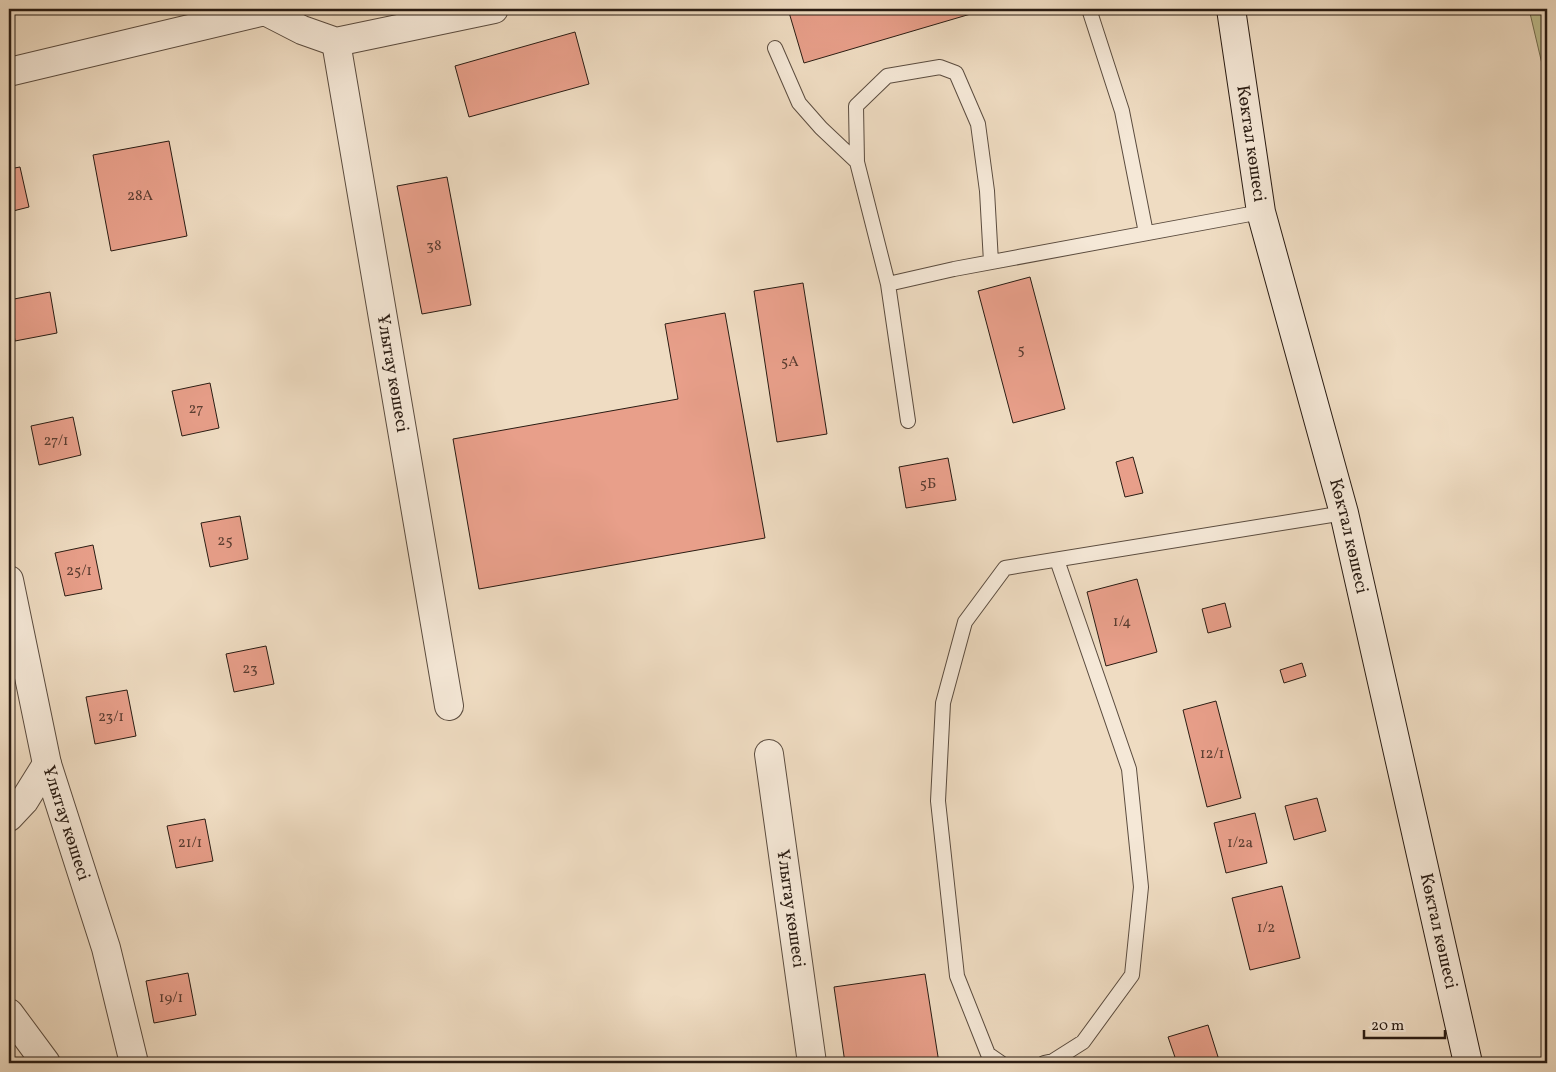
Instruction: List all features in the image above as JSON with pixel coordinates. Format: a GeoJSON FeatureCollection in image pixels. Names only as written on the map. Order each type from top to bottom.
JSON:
{"type":"FeatureCollection","features":[{"type":"Feature","properties":{"kind":"street"},"geometry":{"type":"LineString","coordinates":[[9,72],[265,11],[300,19],[336,42],[494,9]]}},
{"type":"Feature","properties":{"kind":"street","name":"Көктал көшесі"},"geometry":{"type":"LineString","coordinates":[[1232,9],[1261,212],[1344,513],[1468,1063]]}},
{"type":"Feature","properties":{"kind":"street","name":"Ұлытау көшесі"},"geometry":{"type":"LineString","coordinates":[[336,42],[449,706]]}},
{"type":"Feature","properties":{"kind":"street","name":"Ұлытау көшесі"},"geometry":{"type":"LineString","coordinates":[[9,580],[47,764],[106,948],[134,1063]]}},
{"type":"Feature","properties":{"kind":"street","name":"Ұлытау көшесі"},"geometry":{"type":"LineString","coordinates":[[769,754],[812,1063]]}},
{"type":"Feature","properties":{"kind":"street"},"geometry":{"type":"LineString","coordinates":[[9,817],[24,801],[47,764]]}},
{"type":"Feature","properties":{"kind":"street"},"geometry":{"type":"LineString","coordinates":[[9,1013],[46,1063]]}},
{"type":"Feature","properties":{"kind":"lane"},"geometry":{"type":"LineString","coordinates":[[1089,9],[1122,111],[1146,233]]}},
{"type":"Feature","properties":{"kind":"lane"},"geometry":{"type":"LineString","coordinates":[[775,48],[799,103],[821,128],[858,162]]}},
{"type":"Feature","properties":{"kind":"lane"},"geometry":{"type":"LineString","coordinates":[[908,421],[888,284],[858,162],[856,106],[887,76],[940,67],[956,73],[978,124],[987,191],[991,262]]}},
{"type":"Feature","properties":{"kind":"lane"},"geometry":{"type":"LineString","coordinates":[[888,284],[991,262],[1261,212]]}},
{"type":"Feature","properties":{"kind":"lane"},"geometry":{"type":"LineString","coordinates":[[1001,1063],[988,1054],[957,976],[938,801],[943,703],[965,622],[1005,568],[1344,513]]}},
{"type":"Feature","properties":{"kind":"lane"},"geometry":{"type":"LineString","coordinates":[[1044,1063],[1053,1061],[1083,1042],[1132,975],[1141,887],[1129,769],[1057,560]]}},
{"type":"Feature","properties":{"kind":"green space"},"geometry":{"type":"Polygon","coordinates":[[[1529,9],[1547,9],[1547,85],[1529,9]]]}},
{"type":"Feature","properties":{"kind":"building"},"geometry":{"type":"Polygon","coordinates":[[[788,9],[973,9],[974,13],[804,63],[788,9]]]}},
{"type":"Feature","properties":{"kind":"building"},"geometry":{"type":"Polygon","coordinates":[[[575,32],[589,84],[469,117],[455,66],[575,32]]]}},
{"type":"Feature","properties":{"kind":"building"},"geometry":{"type":"Polygon","coordinates":[[[169,141],[187,236],[111,251],[93,155],[169,141]]]}},
{"type":"Feature","properties":{"kind":"building"},"geometry":{"type":"Polygon","coordinates":[[[20,167],[29,207],[9,212],[9,169],[20,167]]]}},
{"type":"Feature","properties":{"kind":"building"},"geometry":{"type":"Polygon","coordinates":[[[447,177],[471,305],[422,314],[397,186],[447,177]]]}},
{"type":"Feature","properties":{"kind":"building"},"geometry":{"type":"Polygon","coordinates":[[[1030,277],[1065,409],[1013,423],[978,291],[1030,277]]]}},
{"type":"Feature","properties":{"kind":"building"},"geometry":{"type":"Polygon","coordinates":[[[803,283],[827,434],[777,442],[754,291],[803,283]]]}},
{"type":"Feature","properties":{"kind":"building"},"geometry":{"type":"Polygon","coordinates":[[[50,292],[57,333],[15,341],[9,300],[50,292]]]}},
{"type":"Feature","properties":{"kind":"building"},"geometry":{"type":"Polygon","coordinates":[[[725,313],[765,538],[479,589],[453,439],[678,399],[665,324],[725,313]]]}},
{"type":"Feature","properties":{"kind":"building"},"geometry":{"type":"Polygon","coordinates":[[[210,383],[219,428],[182,436],[172,391],[210,383]]]}},
{"type":"Feature","properties":{"kind":"building"},"geometry":{"type":"Polygon","coordinates":[[[73,417],[81,455],[39,465],[31,426],[73,417]]]}},
{"type":"Feature","properties":{"kind":"building"},"geometry":{"type":"Polygon","coordinates":[[[1133,457],[1143,493],[1125,497],[1116,462],[1133,457]]]}},
{"type":"Feature","properties":{"kind":"building"},"geometry":{"type":"Polygon","coordinates":[[[948,458],[956,500],[906,508],[899,467],[948,458]]]}},
{"type":"Feature","properties":{"kind":"building"},"geometry":{"type":"Polygon","coordinates":[[[240,516],[248,559],[210,567],[201,523],[240,516]]]}},
{"type":"Feature","properties":{"kind":"building"},"geometry":{"type":"Polygon","coordinates":[[[93,545],[102,589],[65,596],[55,553],[93,545]]]}},
{"type":"Feature","properties":{"kind":"building"},"geometry":{"type":"Polygon","coordinates":[[[1137,579],[1157,652],[1106,666],[1087,592],[1137,579]]]}},
{"type":"Feature","properties":{"kind":"building"},"geometry":{"type":"Polygon","coordinates":[[[1225,603],[1231,627],[1208,633],[1202,609],[1225,603]]]}},
{"type":"Feature","properties":{"kind":"building"},"geometry":{"type":"Polygon","coordinates":[[[266,646],[274,684],[234,692],[226,654],[266,646]]]}},
{"type":"Feature","properties":{"kind":"building"},"geometry":{"type":"Polygon","coordinates":[[[1302,663],[1306,676],[1284,683],[1280,670],[1302,663]]]}},
{"type":"Feature","properties":{"kind":"building"},"geometry":{"type":"Polygon","coordinates":[[[127,690],[136,736],[95,744],[86,697],[127,690]]]}},
{"type":"Feature","properties":{"kind":"building"},"geometry":{"type":"Polygon","coordinates":[[[1216,701],[1241,798],[1207,807],[1183,710],[1216,701]]]}},
{"type":"Feature","properties":{"kind":"building"},"geometry":{"type":"Polygon","coordinates":[[[1317,798],[1326,831],[1294,840],[1285,806],[1317,798]]]}},
{"type":"Feature","properties":{"kind":"building"},"geometry":{"type":"Polygon","coordinates":[[[1255,813],[1267,863],[1226,873],[1214,823],[1255,813]]]}},
{"type":"Feature","properties":{"kind":"building"},"geometry":{"type":"Polygon","coordinates":[[[205,819],[213,861],[176,868],[167,826],[205,819]]]}},
{"type":"Feature","properties":{"kind":"building"},"geometry":{"type":"Polygon","coordinates":[[[1282,886],[1300,958],[1250,970],[1232,898],[1282,886]]]}},
{"type":"Feature","properties":{"kind":"building"},"geometry":{"type":"Polygon","coordinates":[[[188,973],[196,1015],[154,1023],[146,981],[188,973]]]}},
{"type":"Feature","properties":{"kind":"building"},"geometry":{"type":"Polygon","coordinates":[[[925,974],[939,1063],[845,1063],[834,987],[925,974]]]}},
{"type":"Feature","properties":{"kind":"building"},"geometry":{"type":"Polygon","coordinates":[[[1208,1025],[1219,1060],[1210,1063],[1177,1063],[1168,1037],[1208,1025]]]}}]}
